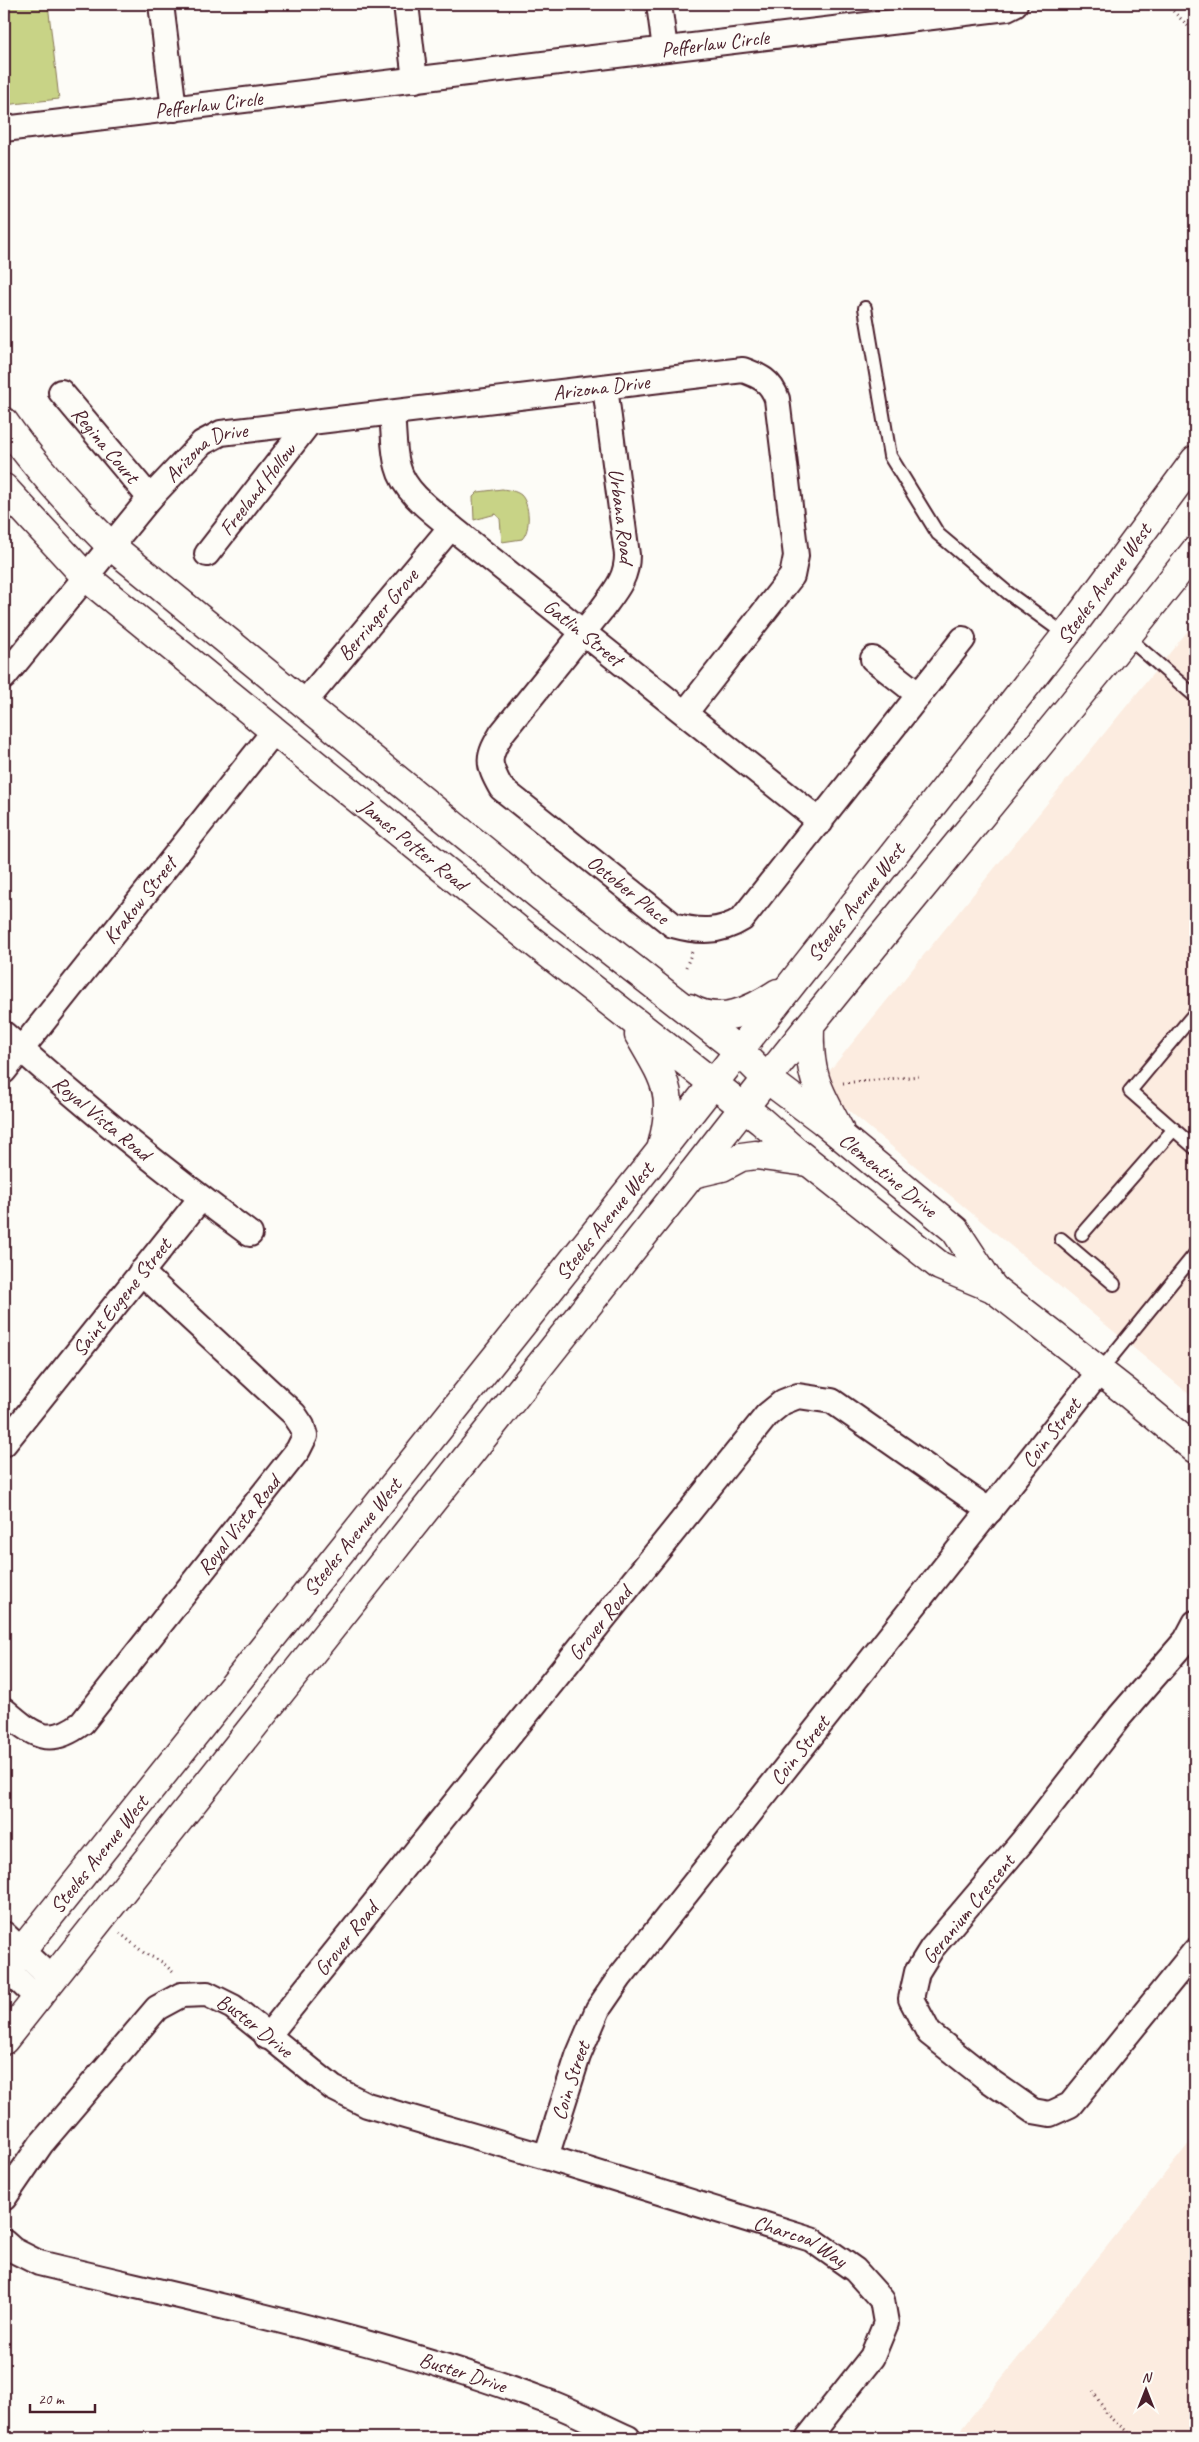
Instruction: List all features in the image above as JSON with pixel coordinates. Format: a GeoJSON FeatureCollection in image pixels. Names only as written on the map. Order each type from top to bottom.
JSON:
{"type":"FeatureCollection","features":[{"type":"Feature","properties":{"kind":"main road","name":"James Potter Road"},"geometry":{"type":"LineString","coordinates":[[4,422],[54,487],[111,546],[739,1052],[766,1078]]}},
{"type":"Feature","properties":{"kind":"main road","name":"Steeles Avenue West"},"geometry":{"type":"LineString","coordinates":[[8,1958],[739,1052],[1066,635],[1195,460]]}},
{"type":"Feature","properties":{"kind":"main road","name":"James Potter Road"},"geometry":{"type":"LineString","coordinates":[[4,488],[86,577],[630,1020],[743,1108]]}},
{"type":"Feature","properties":{"kind":"main road","name":"Steeles Avenue West"},"geometry":{"type":"LineString","coordinates":[[4,2040],[692,1174],[766,1078],[1127,637],[1195,551]]}},
{"type":"Feature","properties":{"kind":"main road"},"geometry":{"type":"LineString","coordinates":[[668,996],[698,1013],[723,1017],[757,1007],[780,992],[801,973]]}},
{"type":"Feature","properties":{"kind":"main road"},"geometry":{"type":"LineString","coordinates":[[630,1020],[660,1070],[669,1100],[669,1120],[661,1148],[654,1159]]}},
{"type":"Feature","properties":{"kind":"main road"},"geometry":{"type":"LineString","coordinates":[[810,1026],[808,1055],[813,1078],[844,1139]]}},
{"type":"Feature","properties":{"kind":"main road","name":"Clementine Drive"},"geometry":{"type":"LineString","coordinates":[[766,1078],[955,1230],[993,1288]]}},
{"type":"Feature","properties":{"kind":"main road","name":"Clementine Drive"},"geometry":{"type":"LineString","coordinates":[[743,1108],[940,1266],[993,1288],[1100,1371],[1195,1450]]}},
{"type":"Feature","properties":{"kind":"main road"},"geometry":{"type":"LineString","coordinates":[[692,1174],[722,1167],[741,1157],[756,1155],[808,1162]]}},
{"type":"Feature","properties":{"kind":"street"},"geometry":{"type":"LineString","coordinates":[[161,4],[174,109]]}},
{"type":"Feature","properties":{"kind":"street"},"geometry":{"type":"LineString","coordinates":[[406,4],[415,80]]}},
{"type":"Feature","properties":{"kind":"street"},"geometry":{"type":"LineString","coordinates":[[659,4],[665,49]]}},
{"type":"Feature","properties":{"kind":"street","name":"Pefferlaw Circle"},"geometry":{"type":"LineString","coordinates":[[4,129],[1007,8],[1015,4]]}},
{"type":"Feature","properties":{"kind":"street","name":"Arizona Drive"},"geometry":{"type":"LineString","coordinates":[[111,546],[150,498],[202,443],[221,433],[743,370],[762,376],[774,390],[777,399],[796,556],[792,576],[686,712]]}},
{"type":"Feature","properties":{"kind":"street","name":"Urbana Road"},"geometry":{"type":"LineString","coordinates":[[585,631],[618,588],[627,570],[627,555],[605,387]]}},
{"type":"Feature","properties":{"kind":"street","name":"Regina Court"},"geometry":{"type":"LineString","coordinates":[[61,392],[150,498]]}},
{"type":"Feature","properties":{"kind":"street","name":"Gatlin Street"},"geometry":{"type":"LineString","coordinates":[[392,413],[398,468],[405,483],[452,527],[585,631],[821,822]]}},
{"type":"Feature","properties":{"kind":"street","name":"Freeland Hollow"},"geometry":{"type":"LineString","coordinates":[[207,554],[309,423]]}},
{"type":"Feature","properties":{"kind":"street","name":"Berringer Grove"},"geometry":{"type":"LineString","coordinates":[[304,703],[452,527]]}},
{"type":"Feature","properties":{"kind":"street"},"geometry":{"type":"LineString","coordinates":[[4,677],[111,546]]}},
{"type":"Feature","properties":{"kind":"street","name":"October Place"},"geometry":{"type":"LineString","coordinates":[[585,631],[502,733],[491,752],[491,770],[501,788],[673,925],[695,932],[731,926],[742,919],[821,822],[963,639]]}},
{"type":"Feature","properties":{"kind":"street"},"geometry":{"type":"LineString","coordinates":[[873,659],[919,695]]}},
{"type":"Feature","properties":{"kind":"street","name":"Krakow Street"},"geometry":{"type":"LineString","coordinates":[[4,1071],[12,1042],[275,730]]}},
{"type":"Feature","properties":{"kind":"street","name":"Royal Vista Road"},"geometry":{"type":"LineString","coordinates":[[12,1042],[201,1198]]}},
{"type":"Feature","properties":{"kind":"street"},"geometry":{"type":"LineString","coordinates":[[201,1198],[250,1234]]}},
{"type":"Feature","properties":{"kind":"street","name":"Saint Eugene Street"},"geometry":{"type":"LineString","coordinates":[[4,1444],[201,1198]]}},
{"type":"Feature","properties":{"kind":"street","name":"Royal Vista Road"},"geometry":{"type":"LineString","coordinates":[[4,1710],[31,1732],[43,1736],[57,1738],[82,1723],[298,1450],[305,1436],[302,1426],[294,1414],[141,1272]]}},
{"type":"Feature","properties":{"kind":"street","name":"Coin Street"},"geometry":{"type":"LineString","coordinates":[[546,2157],[578,2056],[598,2010],[620,1977],[1100,1371]]}},
{"type":"Feature","properties":{"kind":"street","name":"Grover Road"},"geometry":{"type":"LineString","coordinates":[[267,2037],[767,1415],[783,1402],[798,1396],[832,1401],[990,1511]]}},
{"type":"Feature","properties":{"kind":"street","name":"Geranium Crescent"},"geometry":{"type":"LineString","coordinates":[[1195,1623],[1186,1640],[1120,1716],[1022,1842],[932,1948],[918,1972],[911,1999],[929,2033],[990,2081],[1033,2111],[1050,2114],[1070,2105],[1195,1951]]}},
{"type":"Feature","properties":{"kind":"street"},"geometry":{"type":"LineString","coordinates":[[8,1958],[45,1988]]}},
{"type":"Feature","properties":{"kind":"street","name":"Buster Drive"},"geometry":{"type":"LineString","coordinates":[[4,2198],[41,2144],[157,2008],[180,1995],[207,1994],[233,2007],[267,2037],[333,2088],[367,2105],[546,2157]]}},
{"type":"Feature","properties":{"kind":"street","name":"Charcoal Way"},"geometry":{"type":"LineString","coordinates":[[546,2157],[811,2239],[855,2270],[882,2300],[886,2323],[872,2357],[808,2438]]}},
{"type":"Feature","properties":{"kind":"street","name":"Buster Drive"},"geometry":{"type":"LineString","coordinates":[[4,2242],[13,2250],[39,2263],[270,2319],[426,2360],[547,2401],[628,2438]]}},
{"type":"Feature","properties":{"kind":"lane"},"geometry":{"type":"LineString","coordinates":[[865,308],[890,456],[938,534],[1008,593],[1066,635]]}},
{"type":"Feature","properties":{"kind":"lane"},"geometry":{"type":"LineString","coordinates":[[1127,637],[1195,696]]}},
{"type":"Feature","properties":{"kind":"lane"},"geometry":{"type":"LineString","coordinates":[[1195,1012],[1130,1091],[1195,1148]]}},
{"type":"Feature","properties":{"kind":"lane"},"geometry":{"type":"LineString","coordinates":[[1082,1234],[1174,1129]]}},
{"type":"Feature","properties":{"kind":"lane"},"geometry":{"type":"LineString","coordinates":[[1061,1239],[1114,1284]]}},
{"type":"Feature","properties":{"kind":"lane"},"geometry":{"type":"LineString","coordinates":[[1100,1371],[1195,1254]]}},
{"type":"Feature","properties":{"kind":"path"},"geometry":{"type":"LineString","coordinates":[[1166,4],[1195,33]]}},
{"type":"Feature","properties":{"kind":"path"},"geometry":{"type":"LineString","coordinates":[[686,967],[694,944]]}},
{"type":"Feature","properties":{"kind":"path"},"geometry":{"type":"LineString","coordinates":[[836,1084],[920,1076]]}},
{"type":"Feature","properties":{"kind":"path"},"geometry":{"type":"LineString","coordinates":[[115,1928],[144,1954],[162,1962],[197,1994]]}},
{"type":"Feature","properties":{"kind":"path"},"geometry":{"type":"LineString","coordinates":[[1093,2390],[1108,2416],[1135,2438]]}},
{"type":"Feature","properties":{"kind":"shaded area"},"geometry":{"type":"Polygon","coordinates":[[[1195,622],[1195,1389],[1190,1395],[818,1085],[1195,622]]]}},
{"type":"Feature","properties":{"kind":"shaded area"},"geometry":{"type":"Polygon","coordinates":[[[1195,2136],[1195,2438],[954,2438],[1195,2136]]]}},
{"type":"Feature","properties":{"kind":"green space"},"geometry":{"type":"Polygon","coordinates":[[[4,4],[48,4],[59,99],[4,105],[4,4]]]}},
{"type":"Feature","properties":{"kind":"green space"},"geometry":{"type":"Polygon","coordinates":[[[502,489],[521,495],[526,504],[528,523],[527,530],[522,539],[502,542],[500,519],[496,514],[474,520],[473,497],[478,492],[502,489]]]}}]}
